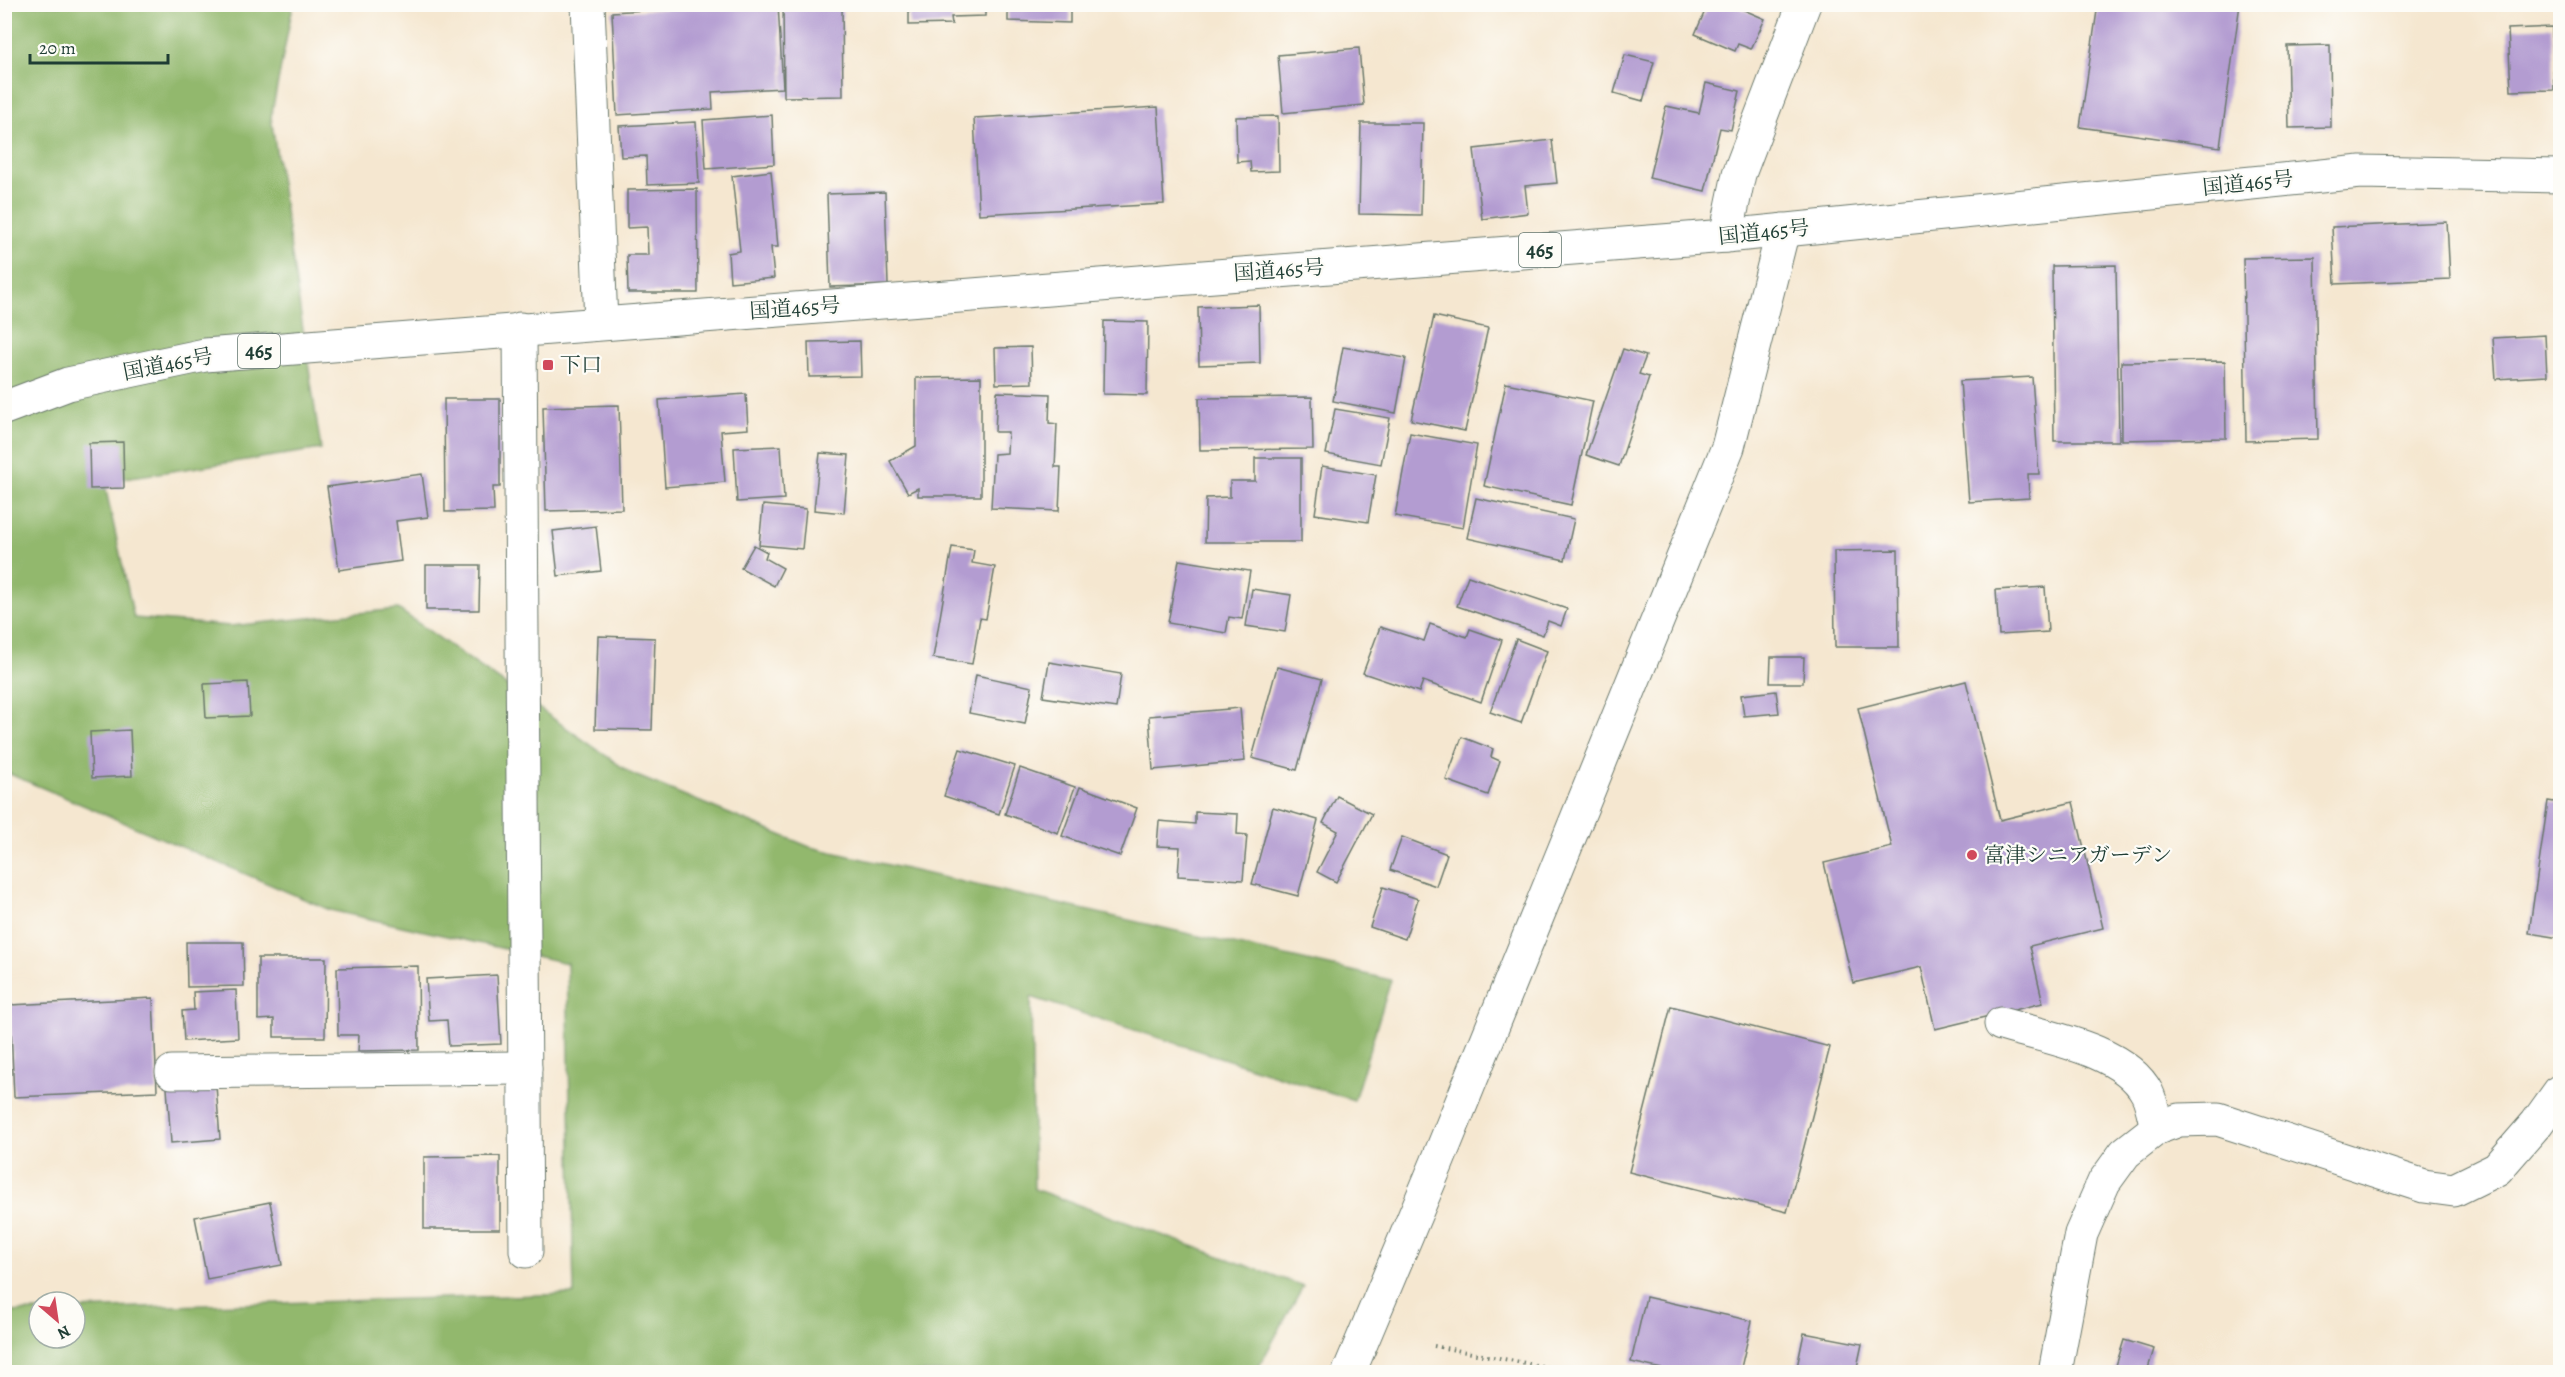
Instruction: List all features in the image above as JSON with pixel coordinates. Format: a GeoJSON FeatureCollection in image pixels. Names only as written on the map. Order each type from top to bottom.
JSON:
{"type":"FeatureCollection","features":[{"type":"Feature","properties":{"kind":"main road"},"geometry":{"type":"LineString","coordinates":[[588,4],[601,323]]}},
{"type":"Feature","properties":{"kind":"main road"},"geometry":{"type":"LineString","coordinates":[[1726,236],[1739,174],[1804,4]]}},
{"type":"Feature","properties":{"kind":"main road","name":"国道465号"},"geometry":{"type":"LineString","coordinates":[[4,408],[68,384],[205,355],[1726,236],[2361,172],[2560,176]]}},
{"type":"Feature","properties":{"kind":"main road"},"geometry":{"type":"LineString","coordinates":[[1348,1372],[1446,1141],[1728,447],[1783,230]]}},
{"type":"Feature","properties":{"kind":"main road"},"geometry":{"type":"LineString","coordinates":[[520,330],[526,1251]]}},
{"type":"Feature","properties":{"kind":"main road"},"geometry":{"type":"LineString","coordinates":[[2001,1024],[2094,1052],[2128,1069],[2147,1093],[2157,1128]]}},
{"type":"Feature","properties":{"kind":"main road"},"geometry":{"type":"LineString","coordinates":[[172,1072],[525,1068]]}},
{"type":"Feature","properties":{"kind":"main road"},"geometry":{"type":"LineString","coordinates":[[2055,1372],[2082,1234],[2104,1182],[2125,1153],[2157,1128],[2179,1120],[2218,1119],[2424,1186],[2454,1190],[2498,1169],[2538,1123],[2560,1091]]}},
{"type":"Feature","properties":{"kind":"path"},"geometry":{"type":"LineString","coordinates":[[1434,1346],[1574,1372]]}},
{"type":"Feature","properties":{"kind":"green space"},"geometry":{"type":"Polygon","coordinates":[[[5,5],[293,5],[271,117],[321,449],[104,481],[134,618],[230,626],[398,609],[632,774],[810,847],[1391,980],[1354,1100],[1031,997],[1034,1189],[1303,1286],[1256,1372],[5,1372],[4,1312],[27,1311],[27,1350],[87,1350],[87,1309],[574,1294],[567,963],[330,910],[5,772],[5,5]]]}},
{"type":"Feature","properties":{"kind":"building"},"geometry":{"type":"Polygon","coordinates":[[[679,4],[778,4],[783,88],[712,92],[713,109],[617,115],[612,12],[679,8],[679,4]]]}},
{"type":"Feature","properties":{"kind":"building"},"geometry":{"type":"Polygon","coordinates":[[[783,4],[842,4],[843,96],[784,97],[783,4]]]}},
{"type":"Feature","properties":{"kind":"building"},"geometry":{"type":"Polygon","coordinates":[[[1008,4],[1070,4],[1070,23],[1008,21],[1008,4]]]}},
{"type":"Feature","properties":{"kind":"building"},"geometry":{"type":"Polygon","coordinates":[[[1708,4],[1730,4],[1765,19],[1751,49],[1738,44],[1735,51],[1695,34],[1708,4]]]}},
{"type":"Feature","properties":{"kind":"building"},"geometry":{"type":"Polygon","coordinates":[[[2098,4],[2240,4],[2220,147],[2080,127],[2098,4]]]}},
{"type":"Feature","properties":{"kind":"building"},"geometry":{"type":"Polygon","coordinates":[[[909,5],[985,5],[985,16],[951,17],[952,24],[909,25],[909,5]]]}},
{"type":"Feature","properties":{"kind":"building"},"geometry":{"type":"Polygon","coordinates":[[[2552,27],[2554,90],[2511,91],[2508,29],[2552,27]]]}},
{"type":"Feature","properties":{"kind":"building"},"geometry":{"type":"Polygon","coordinates":[[[2330,45],[2331,127],[2289,128],[2287,46],[2330,45]]]}},
{"type":"Feature","properties":{"kind":"building"},"geometry":{"type":"Polygon","coordinates":[[[1359,48],[1364,105],[1283,113],[1278,55],[1359,48]]]}},
{"type":"Feature","properties":{"kind":"building"},"geometry":{"type":"Polygon","coordinates":[[[1625,55],[1654,62],[1643,101],[1614,93],[1625,55]]]}},
{"type":"Feature","properties":{"kind":"building"},"geometry":{"type":"Polygon","coordinates":[[[1706,83],[1740,91],[1731,130],[1720,128],[1705,191],[1649,178],[1666,106],[1699,113],[1706,83]]]}},
{"type":"Feature","properties":{"kind":"building"},"geometry":{"type":"Polygon","coordinates":[[[1158,107],[1164,204],[979,214],[974,118],[1158,107]]]}},
{"type":"Feature","properties":{"kind":"building"},"geometry":{"type":"Polygon","coordinates":[[[772,115],[774,164],[706,169],[703,120],[772,115]]]}},
{"type":"Feature","properties":{"kind":"building"},"geometry":{"type":"Polygon","coordinates":[[[1278,116],[1279,171],[1251,172],[1250,161],[1237,162],[1236,117],[1278,116]]]}},
{"type":"Feature","properties":{"kind":"building"},"geometry":{"type":"Polygon","coordinates":[[[696,122],[699,183],[647,185],[646,156],[621,157],[619,126],[696,122]]]}},
{"type":"Feature","properties":{"kind":"building"},"geometry":{"type":"Polygon","coordinates":[[[1361,123],[1423,123],[1421,215],[1359,214],[1361,123]]]}},
{"type":"Feature","properties":{"kind":"building"},"geometry":{"type":"Polygon","coordinates":[[[1552,140],[1557,183],[1525,186],[1528,213],[1482,219],[1474,149],[1552,140]]]}},
{"type":"Feature","properties":{"kind":"building"},"geometry":{"type":"Polygon","coordinates":[[[771,171],[778,247],[771,247],[774,278],[730,282],[728,253],[740,251],[732,176],[771,171]]]}},
{"type":"Feature","properties":{"kind":"building"},"geometry":{"type":"Polygon","coordinates":[[[697,189],[698,293],[628,293],[627,255],[648,255],[647,227],[627,228],[627,190],[697,189]]]}},
{"type":"Feature","properties":{"kind":"building"},"geometry":{"type":"Polygon","coordinates":[[[885,192],[888,285],[830,287],[827,194],[885,192]]]}},
{"type":"Feature","properties":{"kind":"building"},"geometry":{"type":"Polygon","coordinates":[[[2447,222],[2450,279],[2335,284],[2332,227],[2447,222]]]}},
{"type":"Feature","properties":{"kind":"building"},"geometry":{"type":"Polygon","coordinates":[[[2315,257],[2318,439],[2246,441],[2243,258],[2315,257]]]}},
{"type":"Feature","properties":{"kind":"building"},"geometry":{"type":"Polygon","coordinates":[[[2116,265],[2119,441],[2054,441],[2052,266],[2116,265]]]}},
{"type":"Feature","properties":{"kind":"building"},"geometry":{"type":"Polygon","coordinates":[[[1259,305],[1260,363],[1199,365],[1198,307],[1259,305]]]}},
{"type":"Feature","properties":{"kind":"building"},"geometry":{"type":"Polygon","coordinates":[[[1434,316],[1488,328],[1465,431],[1411,420],[1434,316]]]}},
{"type":"Feature","properties":{"kind":"building"},"geometry":{"type":"Polygon","coordinates":[[[1104,321],[1148,322],[1147,395],[1103,394],[1104,321]]]}},
{"type":"Feature","properties":{"kind":"building"},"geometry":{"type":"Polygon","coordinates":[[[2545,335],[2547,376],[2496,379],[2493,338],[2545,335]]]}},
{"type":"Feature","properties":{"kind":"building"},"geometry":{"type":"Polygon","coordinates":[[[860,341],[861,376],[809,377],[808,342],[860,341]]]}},
{"type":"Feature","properties":{"kind":"building"},"geometry":{"type":"Polygon","coordinates":[[[1031,347],[1032,383],[996,384],[995,348],[1031,347]]]}},
{"type":"Feature","properties":{"kind":"building"},"geometry":{"type":"Polygon","coordinates":[[[1343,347],[1406,358],[1396,413],[1333,401],[1343,347]]]}},
{"type":"Feature","properties":{"kind":"building"},"geometry":{"type":"Polygon","coordinates":[[[1623,349],[1646,356],[1639,374],[1649,377],[1619,466],[1586,455],[1623,349]]]}},
{"type":"Feature","properties":{"kind":"building"},"geometry":{"type":"Polygon","coordinates":[[[2225,361],[2226,438],[2122,440],[2121,362],[2225,361]]]}},
{"type":"Feature","properties":{"kind":"building"},"geometry":{"type":"Polygon","coordinates":[[[981,377],[981,496],[918,496],[918,488],[908,493],[890,461],[916,446],[916,378],[981,377]]]}},
{"type":"Feature","properties":{"kind":"building"},"geometry":{"type":"Polygon","coordinates":[[[2032,377],[2039,474],[2028,474],[2029,498],[1969,502],[1960,381],[2032,377]]]}},
{"type":"Feature","properties":{"kind":"building"},"geometry":{"type":"Polygon","coordinates":[[[1506,383],[1593,401],[1571,505],[1484,486],[1506,383]]]}},
{"type":"Feature","properties":{"kind":"building"},"geometry":{"type":"Polygon","coordinates":[[[997,392],[1050,394],[1049,423],[1057,424],[1055,467],[1061,467],[1059,511],[991,508],[994,454],[1007,453],[1008,432],[995,432],[997,392]]]}},
{"type":"Feature","properties":{"kind":"building"},"geometry":{"type":"Polygon","coordinates":[[[746,394],[748,429],[721,431],[725,482],[665,487],[659,400],[746,394]]]}},
{"type":"Feature","properties":{"kind":"building"},"geometry":{"type":"Polygon","coordinates":[[[1312,397],[1313,449],[1200,450],[1199,398],[1312,397]]]}},
{"type":"Feature","properties":{"kind":"building"},"geometry":{"type":"Polygon","coordinates":[[[444,399],[500,399],[500,487],[493,487],[494,511],[445,512],[444,399]]]}},
{"type":"Feature","properties":{"kind":"building"},"geometry":{"type":"Polygon","coordinates":[[[619,405],[622,509],[546,511],[543,407],[619,405]]]}},
{"type":"Feature","properties":{"kind":"building"},"geometry":{"type":"Polygon","coordinates":[[[1335,409],[1390,418],[1381,464],[1326,454],[1335,409]]]}},
{"type":"Feature","properties":{"kind":"building"},"geometry":{"type":"Polygon","coordinates":[[[1410,433],[1477,445],[1463,528],[1395,516],[1410,433]]]}},
{"type":"Feature","properties":{"kind":"building"},"geometry":{"type":"Polygon","coordinates":[[[123,442],[124,488],[90,489],[89,443],[123,442]]]}},
{"type":"Feature","properties":{"kind":"building"},"geometry":{"type":"Polygon","coordinates":[[[781,446],[784,499],[737,502],[734,448],[781,446]]]}},
{"type":"Feature","properties":{"kind":"building"},"geometry":{"type":"Polygon","coordinates":[[[820,453],[849,455],[844,513],[814,510],[820,453]]]}},
{"type":"Feature","properties":{"kind":"building"},"geometry":{"type":"Polygon","coordinates":[[[1255,458],[1301,458],[1301,542],[1205,542],[1206,498],[1230,497],[1230,481],[1255,481],[1255,458]]]}},
{"type":"Feature","properties":{"kind":"building"},"geometry":{"type":"Polygon","coordinates":[[[1322,466],[1376,475],[1368,522],[1315,514],[1322,466]]]}},
{"type":"Feature","properties":{"kind":"building"},"geometry":{"type":"Polygon","coordinates":[[[422,474],[428,517],[396,521],[401,561],[339,570],[327,487],[422,474]]]}},
{"type":"Feature","properties":{"kind":"building"},"geometry":{"type":"Polygon","coordinates":[[[1476,498],[1574,519],[1565,560],[1467,538],[1476,498]]]}},
{"type":"Feature","properties":{"kind":"building"},"geometry":{"type":"Polygon","coordinates":[[[763,505],[806,509],[802,549],[759,545],[763,505]]]}},
{"type":"Feature","properties":{"kind":"building"},"geometry":{"type":"Polygon","coordinates":[[[596,526],[601,571],[558,576],[553,531],[596,526]]]}},
{"type":"Feature","properties":{"kind":"building"},"geometry":{"type":"Polygon","coordinates":[[[754,545],[767,552],[765,558],[783,568],[774,586],[741,568],[754,545]]]}},
{"type":"Feature","properties":{"kind":"building"},"geometry":{"type":"Polygon","coordinates":[[[952,547],[974,550],[972,563],[995,567],[986,619],[980,618],[972,664],[933,658],[952,547]]]}},
{"type":"Feature","properties":{"kind":"building"},"geometry":{"type":"Polygon","coordinates":[[[1898,550],[1899,647],[1835,647],[1834,551],[1898,550]]]}},
{"type":"Feature","properties":{"kind":"building"},"geometry":{"type":"Polygon","coordinates":[[[1179,560],[1250,571],[1242,619],[1229,617],[1226,633],[1168,623],[1179,560]]]}},
{"type":"Feature","properties":{"kind":"building"},"geometry":{"type":"Polygon","coordinates":[[[426,565],[480,565],[479,610],[426,610],[426,565]]]}},
{"type":"Feature","properties":{"kind":"building"},"geometry":{"type":"Polygon","coordinates":[[[1468,576],[1567,609],[1561,626],[1548,621],[1543,635],[1457,606],[1468,576]]]}},
{"type":"Feature","properties":{"kind":"building"},"geometry":{"type":"Polygon","coordinates":[[[2045,587],[2048,632],[1999,635],[1996,590],[2045,587]]]}},
{"type":"Feature","properties":{"kind":"building"},"geometry":{"type":"Polygon","coordinates":[[[1252,589],[1291,595],[1285,632],[1246,626],[1252,589]]]}},
{"type":"Feature","properties":{"kind":"building"},"geometry":{"type":"Polygon","coordinates":[[[1430,624],[1467,637],[1470,629],[1502,640],[1481,702],[1423,681],[1419,692],[1363,673],[1380,627],[1424,641],[1430,624]]]}},
{"type":"Feature","properties":{"kind":"building"},"geometry":{"type":"Polygon","coordinates":[[[598,636],[655,638],[652,730],[595,729],[598,636]]]}},
{"type":"Feature","properties":{"kind":"building"},"geometry":{"type":"Polygon","coordinates":[[[1516,639],[1547,651],[1521,723],[1490,712],[1516,639]]]}},
{"type":"Feature","properties":{"kind":"building"},"geometry":{"type":"Polygon","coordinates":[[[1771,657],[1804,657],[1803,683],[1770,683],[1771,657]]]}},
{"type":"Feature","properties":{"kind":"building"},"geometry":{"type":"Polygon","coordinates":[[[1049,662],[1121,674],[1116,708],[1043,697],[1049,662]]]}},
{"type":"Feature","properties":{"kind":"building"},"geometry":{"type":"Polygon","coordinates":[[[1277,667],[1322,679],[1297,770],[1252,758],[1277,667]]]}},
{"type":"Feature","properties":{"kind":"building"},"geometry":{"type":"Polygon","coordinates":[[[976,675],[1032,687],[1025,724],[969,713],[976,675]]]}},
{"type":"Feature","properties":{"kind":"building","name":"富津シニアガーデン"},"geometry":{"type":"Polygon","coordinates":[[[1966,681],[2000,820],[2073,802],[2103,928],[2030,946],[2043,1003],[1935,1029],[1921,967],[1853,983],[1824,863],[1892,847],[1858,708],[1966,681]]]}},
{"type":"Feature","properties":{"kind":"building"},"geometry":{"type":"Polygon","coordinates":[[[248,682],[250,716],[206,718],[204,684],[248,682]]]}},
{"type":"Feature","properties":{"kind":"building"},"geometry":{"type":"Polygon","coordinates":[[[1776,691],[1779,713],[1744,716],[1741,695],[1776,691]]]}},
{"type":"Feature","properties":{"kind":"building"},"geometry":{"type":"Polygon","coordinates":[[[1240,708],[1245,761],[1153,770],[1149,716],[1240,708]]]}},
{"type":"Feature","properties":{"kind":"building"},"geometry":{"type":"Polygon","coordinates":[[[130,730],[132,776],[92,778],[90,732],[130,730]]]}},
{"type":"Feature","properties":{"kind":"building"},"geometry":{"type":"Polygon","coordinates":[[[1462,737],[1493,749],[1491,757],[1500,761],[1488,795],[1446,780],[1462,737]]]}},
{"type":"Feature","properties":{"kind":"building"},"geometry":{"type":"Polygon","coordinates":[[[960,749],[1015,766],[999,814],[944,796],[960,749]]]}},
{"type":"Feature","properties":{"kind":"building"},"geometry":{"type":"Polygon","coordinates":[[[1020,768],[1075,787],[1058,833],[1005,814],[1020,768]]]}},
{"type":"Feature","properties":{"kind":"building"},"geometry":{"type":"Polygon","coordinates":[[[1080,787],[1137,808],[1120,856],[1062,836],[1080,787]]]}},
{"type":"Feature","properties":{"kind":"building"},"geometry":{"type":"Polygon","coordinates":[[[1337,796],[1372,814],[1336,882],[1317,872],[1338,831],[1323,823],[1337,796]]]}},
{"type":"Feature","properties":{"kind":"building"},"geometry":{"type":"Polygon","coordinates":[[[2548,801],[2560,803],[2560,938],[2529,933],[2548,801]]]}},
{"type":"Feature","properties":{"kind":"building"},"geometry":{"type":"Polygon","coordinates":[[[1273,807],[1318,820],[1298,896],[1252,884],[1273,807]]]}},
{"type":"Feature","properties":{"kind":"building"},"geometry":{"type":"Polygon","coordinates":[[[1195,812],[1238,814],[1237,834],[1247,835],[1243,880],[1178,876],[1180,847],[1157,846],[1159,821],[1195,824],[1195,812]]]}},
{"type":"Feature","properties":{"kind":"building"},"geometry":{"type":"Polygon","coordinates":[[[1402,837],[1447,854],[1436,886],[1390,870],[1402,837]]]}},
{"type":"Feature","properties":{"kind":"building"},"geometry":{"type":"Polygon","coordinates":[[[1383,887],[1418,899],[1405,939],[1370,927],[1383,887]]]}},
{"type":"Feature","properties":{"kind":"building"},"geometry":{"type":"Polygon","coordinates":[[[186,942],[243,942],[244,986],[187,987],[186,942]]]}},
{"type":"Feature","properties":{"kind":"building"},"geometry":{"type":"Polygon","coordinates":[[[258,958],[326,958],[325,1037],[274,1037],[274,1019],[258,1020],[258,958]]]}},
{"type":"Feature","properties":{"kind":"building"},"geometry":{"type":"Polygon","coordinates":[[[418,966],[419,1050],[358,1051],[359,1035],[338,1035],[337,968],[418,966]]]}},
{"type":"Feature","properties":{"kind":"building"},"geometry":{"type":"Polygon","coordinates":[[[497,975],[501,1044],[449,1046],[447,1020],[429,1021],[426,979],[497,975]]]}},
{"type":"Feature","properties":{"kind":"building"},"geometry":{"type":"Polygon","coordinates":[[[236,990],[238,1038],[184,1041],[182,1011],[194,1010],[193,992],[236,990]]]}},
{"type":"Feature","properties":{"kind":"building"},"geometry":{"type":"Polygon","coordinates":[[[153,998],[157,1091],[14,1097],[10,1005],[153,998]]]}},
{"type":"Feature","properties":{"kind":"building"},"geometry":{"type":"Polygon","coordinates":[[[1671,1006],[1830,1047],[1787,1212],[1629,1172],[1671,1006]]]}},
{"type":"Feature","properties":{"kind":"building"},"geometry":{"type":"Polygon","coordinates":[[[216,1085],[220,1139],[171,1143],[167,1088],[216,1085]]]}},
{"type":"Feature","properties":{"kind":"building"},"geometry":{"type":"Polygon","coordinates":[[[500,1156],[500,1229],[424,1229],[424,1157],[500,1156]]]}},
{"type":"Feature","properties":{"kind":"building"},"geometry":{"type":"Polygon","coordinates":[[[270,1202],[282,1265],[207,1279],[195,1217],[270,1202]]]}},
{"type":"Feature","properties":{"kind":"building"},"geometry":{"type":"Polygon","coordinates":[[[1646,1297],[1752,1321],[1740,1372],[1675,1372],[1631,1362],[1646,1297]]]}},
{"type":"Feature","properties":{"kind":"building"},"geometry":{"type":"Polygon","coordinates":[[[1804,1333],[1862,1344],[1856,1372],[1796,1372],[1804,1333]]]}},
{"type":"Feature","properties":{"kind":"building"},"geometry":{"type":"Polygon","coordinates":[[[2124,1340],[2154,1349],[2147,1372],[2114,1372],[2124,1340]]]}},
{"type":"Feature","properties":{"kind":"place","name":"下口"},"geometry":{"type":"Point","coordinates":[548,365]}},
{"type":"Feature","properties":{"kind":"place","name":"富津シニアガーデン"},"geometry":{"type":"Point","coordinates":[1972,855]}}]}
